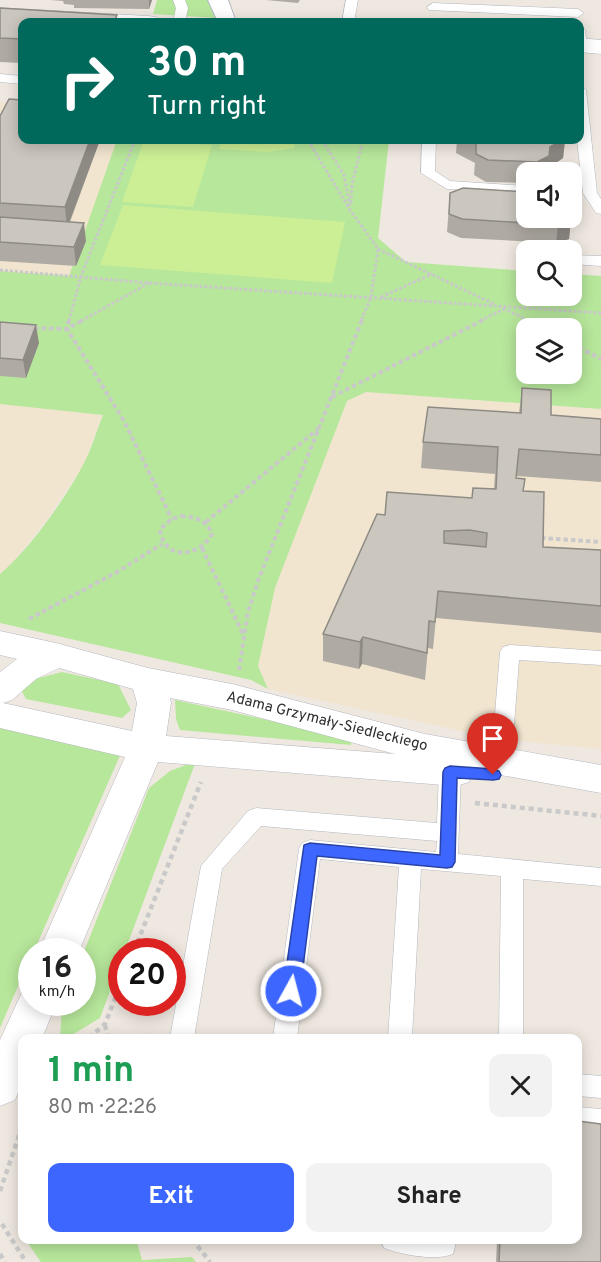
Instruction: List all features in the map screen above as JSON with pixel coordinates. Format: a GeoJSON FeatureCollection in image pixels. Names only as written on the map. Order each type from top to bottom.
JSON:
{"type":"FeatureCollection","features":[{"type":"Feature","properties":{"kind":"street"},"geometry":{"type":"LineString","coordinates":[[218,0],[225,18]]}},
{"type":"Feature","properties":{"kind":"street"},"geometry":{"type":"LineString","coordinates":[[0,14],[74,18]]}},
{"type":"Feature","properties":{"kind":"street","name":"Adama Grzymały-Siedleckiego"},"geometry":{"type":"LineString","coordinates":[[10,634],[56,655],[148,681],[232,697],[424,748],[601,781]]}},
{"type":"Feature","properties":{"kind":"street"},"geometry":{"type":"LineString","coordinates":[[0,691],[24,670],[56,655]]}},
{"type":"Feature","properties":{"kind":"street"},"geometry":{"type":"LineString","coordinates":[[65,938],[146,748],[154,703],[148,681]]}},
{"type":"Feature","properties":{"kind":"street","name":"Adama Grzymały-Siedleckiego"},"geometry":{"type":"LineString","coordinates":[[0,715],[146,748],[450,772],[601,781]]}},
{"type":"Feature","properties":{"kind":"street"},"geometry":{"type":"LineString","coordinates":[[23,1034],[31,1016]]}},
{"type":"Feature","properties":{"kind":"street"},"geometry":{"type":"LineString","coordinates":[[0,1088],[18,1046]]}},
{"type":"Feature","properties":{"kind":"lane"},"geometry":{"type":"LineString","coordinates":[[179,0],[182,8],[180,18]]}},
{"type":"Feature","properties":{"kind":"lane"},"geometry":{"type":"LineString","coordinates":[[349,18],[352,0]]}},
{"type":"Feature","properties":{"kind":"lane"},"geometry":{"type":"LineString","coordinates":[[433,7],[578,12]]}},
{"type":"Feature","properties":{"kind":"lane"},"geometry":{"type":"LineString","coordinates":[[0,78],[18,80]]}},
{"type":"Feature","properties":{"kind":"lane"},"geometry":{"type":"LineString","coordinates":[[584,122],[595,193],[601,210]]}},
{"type":"Feature","properties":{"kind":"lane"},"geometry":{"type":"LineString","coordinates":[[429,144],[428,173],[447,185],[516,188]]}},
{"type":"Feature","properties":{"kind":"lane"},"geometry":{"type":"LineString","coordinates":[[582,260],[601,261]]}},
{"type":"Feature","properties":{"kind":"lane"},"geometry":{"type":"LineString","coordinates":[[502,751],[510,652],[601,658]]}},
{"type":"Feature","properties":{"kind":"lane"},"geometry":{"type":"LineString","coordinates":[[447,862],[450,772]]}},
{"type":"Feature","properties":{"kind":"lane"},"geometry":{"type":"LineString","coordinates":[[183,1034],[212,866],[256,817],[448,833]]}},
{"type":"Feature","properties":{"kind":"lane"},"geometry":{"type":"LineString","coordinates":[[286,1034],[310,849],[601,877]]}},
{"type":"Feature","properties":{"kind":"lane"},"geometry":{"type":"LineString","coordinates":[[400,1034],[411,859]]}},
{"type":"Feature","properties":{"kind":"lane"},"geometry":{"type":"LineString","coordinates":[[511,1034],[512,868]]}},
{"type":"Feature","properties":{"kind":"lane"},"geometry":{"type":"LineString","coordinates":[[582,1085],[601,1087]]}},
{"type":"Feature","properties":{"kind":"lane"},"geometry":{"type":"LineString","coordinates":[[582,1118],[601,1120]]}},
{"type":"Feature","properties":{"kind":"path"},"geometry":{"type":"LineString","coordinates":[[133,144],[81,276],[67,329],[104,383],[150,468],[172,519]]}},
{"type":"Feature","properties":{"kind":"path"},"geometry":{"type":"LineString","coordinates":[[310,144],[350,210],[378,249],[522,318]]}},
{"type":"Feature","properties":{"kind":"path"},"geometry":{"type":"LineString","coordinates":[[325,144],[344,175],[350,210]]}},
{"type":"Feature","properties":{"kind":"path"},"geometry":{"type":"LineString","coordinates":[[350,210],[352,184],[362,144]]}},
{"type":"Feature","properties":{"kind":"path"},"geometry":{"type":"LineString","coordinates":[[237,681],[244,636],[258,581],[370,297],[378,249]]}},
{"type":"Feature","properties":{"kind":"path"},"geometry":{"type":"LineString","coordinates":[[0,270],[149,283],[601,313]]}},
{"type":"Feature","properties":{"kind":"path"},"geometry":{"type":"LineString","coordinates":[[381,298],[433,274]]}},
{"type":"Feature","properties":{"kind":"path"},"geometry":{"type":"LineString","coordinates":[[32,328],[67,329],[149,283]]}},
{"type":"Feature","properties":{"kind":"path"},"geometry":{"type":"LineString","coordinates":[[331,398],[504,309]]}},
{"type":"Feature","properties":{"kind":"path"},"geometry":{"type":"LineString","coordinates":[[582,349],[601,359]]}},
{"type":"Feature","properties":{"kind":"path"},"geometry":{"type":"LineString","coordinates":[[206,522],[319,429]]}},
{"type":"Feature","properties":{"kind":"path"},"geometry":{"type":"LineString","coordinates":[[189,516],[206,522],[212,534],[210,540],[202,548],[181,552],[168,549],[159,538],[160,529],[172,519],[189,516]]}},
{"type":"Feature","properties":{"kind":"path"},"geometry":{"type":"LineString","coordinates":[[540,537],[601,542]]}},
{"type":"Feature","properties":{"kind":"path"},"geometry":{"type":"LineString","coordinates":[[10,634],[162,544]]}},
{"type":"Feature","properties":{"kind":"path"},"geometry":{"type":"LineString","coordinates":[[202,548],[244,636]]}},
{"type":"Feature","properties":{"kind":"path"},"geometry":{"type":"LineString","coordinates":[[139,938],[202,778]]}},
{"type":"Feature","properties":{"kind":"path"},"geometry":{"type":"LineString","coordinates":[[94,1034],[105,1024],[108,1016]]}},
{"type":"Feature","properties":{"kind":"path"},"geometry":{"type":"LineString","coordinates":[[105,1024],[107,1034]]}},
{"type":"Feature","properties":{"kind":"path"},"geometry":{"type":"LineString","coordinates":[[0,1191],[18,1139]]}},
{"type":"Feature","properties":{"kind":"path"},"geometry":{"type":"LineString","coordinates":[[2,1224],[26,1262]]}},
{"type":"Feature","properties":{"kind":"path"},"geometry":{"type":"LineString","coordinates":[[196,1244],[210,1262]]}},
{"type":"Feature","properties":{"kind":"path"},"geometry":{"type":"LineString","coordinates":[[0,1254],[5,1262]]}},
{"type":"Feature","properties":{"kind":"shaded area"},"geometry":{"type":"Polygon","coordinates":[[[0,102],[18,104],[18,144],[118,144],[104,411],[83,466],[47,519],[13,563],[0,574],[0,102]]]}},
{"type":"Feature","properties":{"kind":"shaded area"},"geometry":{"type":"Polygon","coordinates":[[[366,392],[601,409],[601,749],[499,739],[268,689],[258,666],[275,588],[347,401],[366,392]]]}},
{"type":"Feature","properties":{"kind":"green space"},"geometry":{"type":"Polygon","coordinates":[[[157,0],[210,0],[216,18],[153,14],[157,0]]]}},
{"type":"Feature","properties":{"kind":"green space"},"geometry":{"type":"Polygon","coordinates":[[[116,144],[389,144],[378,238],[406,262],[516,270],[516,306],[582,306],[582,275],[601,276],[601,409],[366,392],[347,401],[275,588],[258,666],[268,689],[251,680],[0,623],[0,574],[23,552],[66,494],[85,461],[103,415],[0,404],[0,271],[69,276],[116,144]]]}},
{"type":"Feature","properties":{"kind":"green space"},"geometry":{"type":"Polygon","coordinates":[[[143,144],[212,145],[193,207],[122,202],[143,144]]]}},
{"type":"Feature","properties":{"kind":"green space"},"geometry":{"type":"Polygon","coordinates":[[[221,144],[294,144],[294,148],[268,152],[219,149],[221,144]]]}},
{"type":"Feature","properties":{"kind":"green space"},"geometry":{"type":"Polygon","coordinates":[[[123,205],[345,222],[332,283],[100,265],[123,205]]]}},
{"type":"Feature","properties":{"kind":"green space"},"geometry":{"type":"Polygon","coordinates":[[[62,672],[118,684],[131,710],[122,718],[26,699],[21,690],[31,680],[62,672]]]}},
{"type":"Feature","properties":{"kind":"green space"},"geometry":{"type":"Polygon","coordinates":[[[175,700],[351,738],[351,745],[180,730],[176,719],[175,700]]]}},
{"type":"Feature","properties":{"kind":"green space"},"geometry":{"type":"Polygon","coordinates":[[[0,725],[122,751],[40,938],[18,938],[18,986],[0,1028],[0,725]]]}},
{"type":"Feature","properties":{"kind":"green space"},"geometry":{"type":"Polygon","coordinates":[[[196,761],[130,938],[108,938],[108,996],[100,1018],[74,1034],[60,1034],[61,1016],[96,1016],[96,938],[89,938],[149,788],[170,771],[196,761]]]}},
{"type":"Feature","properties":{"kind":"green space"},"geometry":{"type":"Polygon","coordinates":[[[28,1244],[137,1244],[142,1260],[192,1257],[196,1262],[41,1262],[28,1244]]]}},
{"type":"Feature","properties":{"kind":"building"},"geometry":{"type":"Polygon","coordinates":[[[0,8],[117,15],[116,18],[18,18],[18,39],[0,38],[0,8]]]}},
{"type":"Feature","properties":{"kind":"building"},"geometry":{"type":"Polygon","coordinates":[[[9,99],[18,100],[18,144],[89,144],[65,207],[0,203],[0,116],[9,99]]]}},
{"type":"Feature","properties":{"kind":"building"},"geometry":{"type":"Polygon","coordinates":[[[476,144],[555,144],[550,147],[549,156],[537,162],[488,160],[476,154],[476,144]]]}},
{"type":"Feature","properties":{"kind":"building"},"geometry":{"type":"Polygon","coordinates":[[[463,188],[516,191],[516,222],[462,219],[449,214],[450,193],[463,188]]]}},
{"type":"Feature","properties":{"kind":"building"},"geometry":{"type":"Polygon","coordinates":[[[0,217],[84,223],[74,247],[0,242],[0,217]]]}},
{"type":"Feature","properties":{"kind":"building"},"geometry":{"type":"Polygon","coordinates":[[[0,322],[36,325],[23,360],[0,358],[0,322]]]}},
{"type":"Feature","properties":{"kind":"building"},"geometry":{"type":"Polygon","coordinates":[[[522,388],[551,390],[551,415],[601,419],[601,455],[519,449],[516,478],[525,479],[523,491],[544,492],[543,547],[601,550],[601,606],[438,591],[435,622],[429,621],[427,653],[363,637],[360,642],[323,634],[377,514],[385,515],[387,492],[472,498],[473,488],[496,489],[498,447],[423,442],[428,407],[521,413],[522,388]],[[470,530],[444,531],[444,543],[486,547],[487,533],[470,530]]]}},
{"type":"Feature","properties":{"kind":"building"},"geometry":{"type":"Polygon","coordinates":[[[582,1122],[601,1124],[601,1262],[499,1262],[500,1244],[582,1244],[582,1122]]]}},
{"type":"Feature","properties":{"kind":"route"},"geometry":{"type":"LineString","coordinates":[[291,991],[310,849],[447,862],[450,772],[493,775]]}}]}
